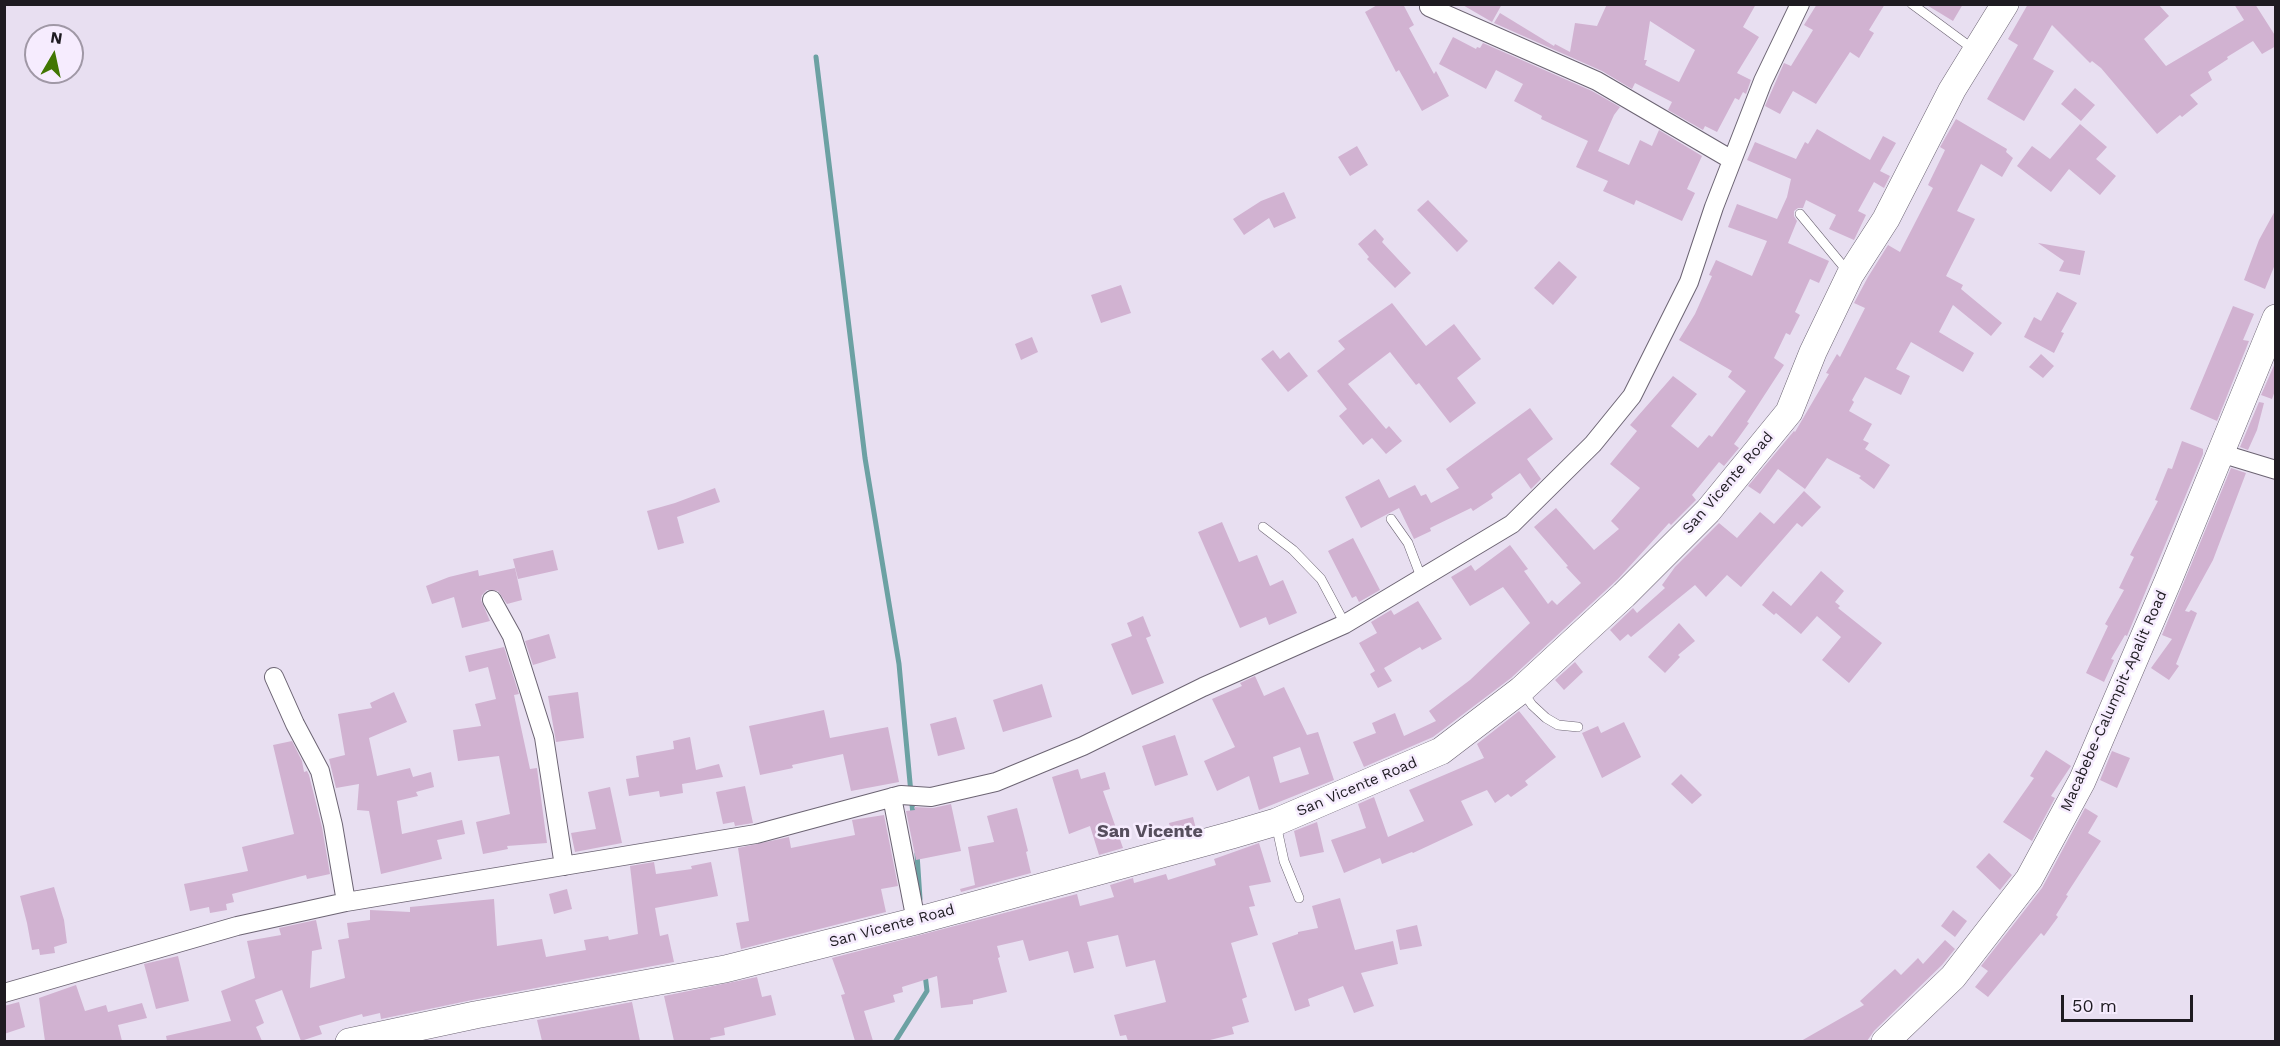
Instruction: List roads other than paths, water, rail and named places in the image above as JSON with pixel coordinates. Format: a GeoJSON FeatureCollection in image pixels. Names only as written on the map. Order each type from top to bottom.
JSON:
{"type":"FeatureCollection","features":[{"type":"Feature","properties":{"kind":"street"},"geometry":{"type":"LineString","coordinates":[[4,993],[63,974],[237,926],[346,902],[756,834],[897,796],[931,797],[996,782],[1083,746],[1203,687],[1345,624],[1512,524],[1593,444],[1632,396],[1689,282],[1763,81],[1800,4]]}},
{"type":"Feature","properties":{"kind":"street","name":"San Vicente Road"},"geometry":{"type":"LineString","coordinates":[[349,1041],[475,1015],[725,969],[923,919],[1276,822],[1442,751],[1521,690],[1598,620],[1708,511],[1789,412],[1813,352],[1850,275],[1886,219],[1952,90],[2005,4]]}},
{"type":"Feature","properties":{"kind":"street"},"geometry":{"type":"LineString","coordinates":[[1429,7],[1598,81],[1732,160]]}},
{"type":"Feature","properties":{"kind":"street","name":"Macabebe-Calumpit-Apalit Road"},"geometry":{"type":"LineString","coordinates":[[1886,1041],[1953,977],[2029,879],[2082,781],[2276,318]]}},
{"type":"Feature","properties":{"kind":"street"},"geometry":{"type":"LineString","coordinates":[[2220,453],[2276,471]]}},
{"type":"Feature","properties":{"kind":"street"},"geometry":{"type":"LineString","coordinates":[[492,600],[512,636],[544,737],[564,866]]}},
{"type":"Feature","properties":{"kind":"street"},"geometry":{"type":"LineString","coordinates":[[274,678],[320,771],[333,825],[346,902]]}},
{"type":"Feature","properties":{"kind":"street"},"geometry":{"type":"LineString","coordinates":[[897,796],[923,919]]}},
{"type":"Feature","properties":{"kind":"lane"},"geometry":{"type":"LineString","coordinates":[[1912,4],[1976,51]]}},
{"type":"Feature","properties":{"kind":"lane"},"geometry":{"type":"LineString","coordinates":[[1800,214],[1850,275]]}},
{"type":"Feature","properties":{"kind":"lane"},"geometry":{"type":"LineString","coordinates":[[1391,519],[1408,543],[1421,577]]}},
{"type":"Feature","properties":{"kind":"lane"},"geometry":{"type":"LineString","coordinates":[[1263,527],[1293,550],[1321,579],[1345,624]]}},
{"type":"Feature","properties":{"kind":"lane"},"geometry":{"type":"LineString","coordinates":[[1521,690],[1546,718],[1558,725],[1578,727]]}},
{"type":"Feature","properties":{"kind":"lane"},"geometry":{"type":"LineString","coordinates":[[1276,822],[1284,861],[1299,898]]}},
{"type":"Feature","properties":{"kind":"waterway"},"geometry":{"type":"LineString","coordinates":[[816,57],[865,458],[899,664],[913,815]]}},
{"type":"Feature","properties":{"kind":"waterway"},"geometry":{"type":"LineString","coordinates":[[917,854],[920,899]]}},
{"type":"Feature","properties":{"kind":"waterway"},"geometry":{"type":"LineString","coordinates":[[895,1042],[927,991],[925,974]]}},
{"type":"Feature","properties":{"kind":"district","name":"San Vicente"},"geometry":{"type":"Point","coordinates":[1150,832]}}]}
